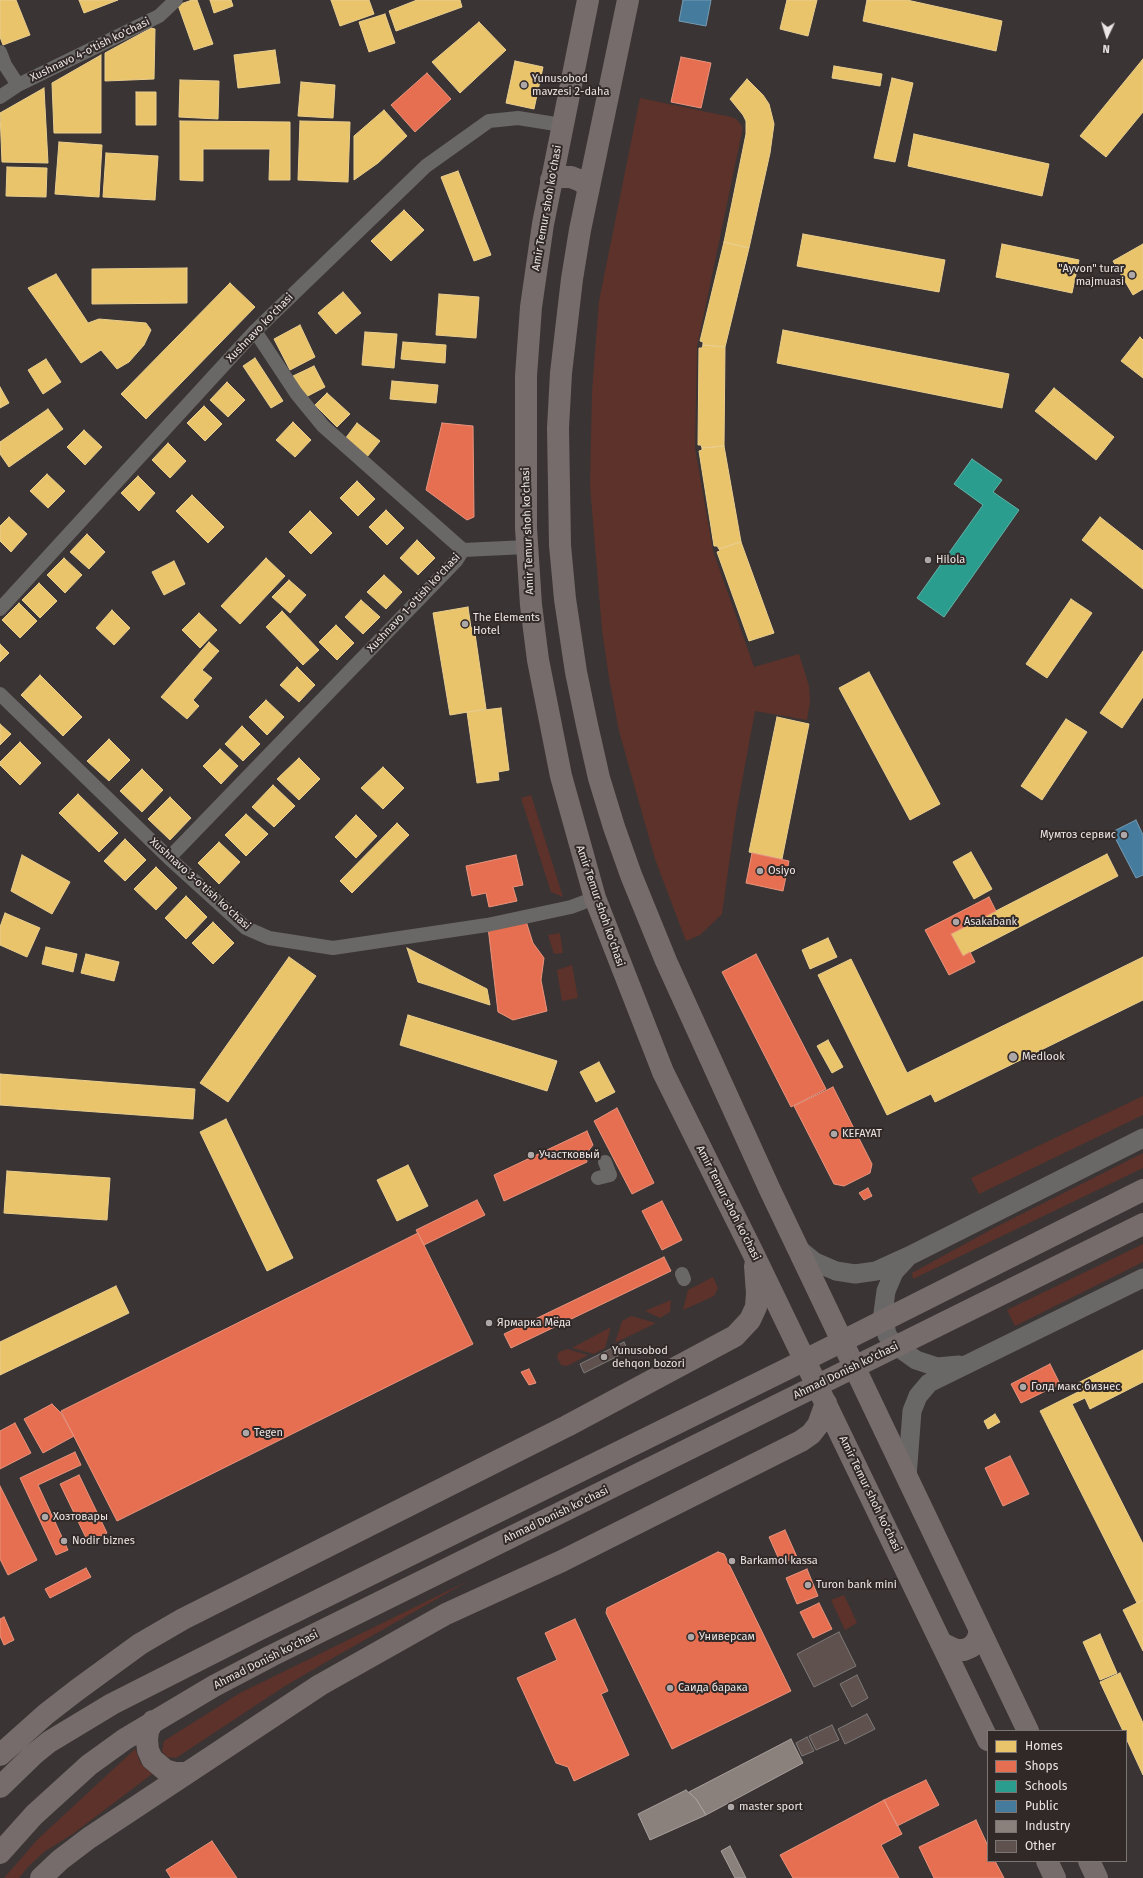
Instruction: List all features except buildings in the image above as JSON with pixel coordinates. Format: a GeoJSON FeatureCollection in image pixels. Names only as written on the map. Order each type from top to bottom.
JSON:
{"type":"FeatureCollection","features":[{"type":"Feature","properties":{"kind":"main road","name":"Amir Temur shoh ko'chasi"},"geometry":{"type":"LineString","coordinates":[[588,0],[551,180],[535,279],[528,335],[525,418],[527,547],[534,632],[550,723],[578,842],[595,898],[663,1072],[826,1403],[987,1738]]}},
{"type":"Feature","properties":{"kind":"main road"},"geometry":{"type":"LineString","coordinates":[[628,0],[589,188],[572,279],[561,372],[558,428],[560,545],[565,599],[576,672],[599,778],[614,828],[631,875],[666,962],[738,1121],[1028,1730]]}},
{"type":"Feature","properties":{"kind":"main road"},"geometry":{"type":"LineString","coordinates":[[551,180],[561,177],[571,177],[581,181],[589,188]]}},
{"type":"Feature","properties":{"kind":"main road"},"geometry":{"type":"LineString","coordinates":[[0,1777],[67,1730],[89,1717],[258,1630],[790,1368],[1143,1190]]}},
{"type":"Feature","properties":{"kind":"main road","name":"Ahmad Donish ko'chasi"},"geometry":{"type":"LineString","coordinates":[[0,1853],[34,1815],[72,1779],[106,1752],[153,1721],[271,1656],[1143,1224]]}},
{"type":"Feature","properties":{"kind":"main road"},"geometry":{"type":"LineString","coordinates":[[0,1755],[46,1714],[140,1644],[183,1619],[567,1426],[735,1336],[750,1320],[756,1307],[756,1280],[752,1251]]}},
{"type":"Feature","properties":{"kind":"main road"},"geometry":{"type":"LineString","coordinates":[[41,1878],[60,1860],[90,1838],[320,1684],[446,1614],[562,1561],[801,1441],[811,1434],[818,1425],[826,1403]]}},
{"type":"Feature","properties":{"kind":"main road"},"geometry":{"type":"LineString","coordinates":[[941,1643],[956,1650],[964,1650],[971,1647],[976,1642],[979,1635],[979,1628]]}},
{"type":"Feature","properties":{"kind":"main road"},"geometry":{"type":"LineString","coordinates":[[0,1786],[33,1755],[140,1644]]}},
{"type":"Feature","properties":{"kind":"main road"},"geometry":{"type":"LineString","coordinates":[[153,1721],[148,1731],[147,1740],[148,1750],[152,1759],[160,1768],[170,1772],[188,1773]]}},
{"type":"Feature","properties":{"kind":"main road"},"geometry":{"type":"LineString","coordinates":[[1047,1862],[1055,1878]]}},
{"type":"Feature","properties":{"kind":"main road"},"geometry":{"type":"LineString","coordinates":[[1089,1862],[1097,1878]]}},
{"type":"Feature","properties":{"kind":"street","name":"Xushnavo 4-o'tish ko'chasi"},"geometry":{"type":"LineString","coordinates":[[0,97],[18,85],[159,16],[176,0]]}},
{"type":"Feature","properties":{"kind":"street"},"geometry":{"type":"LineString","coordinates":[[0,52],[5,65],[18,85]]}},
{"type":"Feature","properties":{"kind":"street","name":"Xushnavo ko'chasi"},"geometry":{"type":"LineString","coordinates":[[0,609],[255,331],[426,166],[490,121],[518,118],[562,125]]}},
{"type":"Feature","properties":{"kind":"street","name":"Xushnavo 1-o'tish ko'chasi"},"geometry":{"type":"LineString","coordinates":[[170,858],[456,561],[464,550],[323,426],[296,393],[255,331]]}},
{"type":"Feature","properties":{"kind":"street"},"geometry":{"type":"LineString","coordinates":[[464,550],[527,547]]}},
{"type":"Feature","properties":{"kind":"street","name":"Xushnavo 3-o'tish ko'chasi"},"geometry":{"type":"LineString","coordinates":[[0,694],[170,858],[246,928],[269,938],[332,948],[487,925],[571,907],[595,898]]}},
{"type":"Feature","properties":{"kind":"street"},"geometry":{"type":"LineString","coordinates":[[799,1249],[815,1262],[825,1267],[855,1274],[876,1271],[909,1256],[1143,1138]]}},
{"type":"Feature","properties":{"kind":"street"},"geometry":{"type":"LineString","coordinates":[[598,1178],[610,1175],[604,1162]]}},
{"type":"Feature","properties":{"kind":"street"},"geometry":{"type":"LineString","coordinates":[[909,1256],[894,1272],[886,1291],[883,1313],[887,1335],[904,1353],[927,1364],[948,1367],[970,1362]]}},
{"type":"Feature","properties":{"kind":"street"},"geometry":{"type":"LineString","coordinates":[[906,1477],[912,1411],[918,1396],[929,1383],[1143,1278]]}},
{"type":"Feature","properties":{"kind":"shaded area"},"geometry":{"type":"Polygon","coordinates":[[[640,98],[731,117],[736,119],[742,126],[697,347],[695,448],[713,551],[754,667],[799,654],[809,686],[810,702],[807,720],[755,711],[736,814],[722,914],[700,935],[686,941],[655,859],[619,731],[602,630],[590,486],[592,392],[599,301],[640,98]]]}},
{"type":"Feature","properties":{"kind":"shaded area"},"geometry":{"type":"Polygon","coordinates":[[[531,795],[563,897],[551,892],[521,798],[531,795]]]}},
{"type":"Feature","properties":{"kind":"shaded area"},"geometry":{"type":"Polygon","coordinates":[[[560,933],[563,953],[554,954],[548,935],[560,933]]]}},
{"type":"Feature","properties":{"kind":"shaded area"},"geometry":{"type":"Polygon","coordinates":[[[572,965],[578,998],[562,1001],[557,970],[572,965]]]}},
{"type":"Feature","properties":{"kind":"shaded area"},"geometry":{"type":"Polygon","coordinates":[[[1143,1096],[1143,1115],[979,1194],[971,1178],[1143,1096]]]}},
{"type":"Feature","properties":{"kind":"shaded area"},"geometry":{"type":"Polygon","coordinates":[[[1143,1153],[1143,1168],[913,1279],[912,1273],[994,1228],[1143,1153]]]}},
{"type":"Feature","properties":{"kind":"shaded area"},"geometry":{"type":"Polygon","coordinates":[[[1143,1244],[1143,1262],[1015,1326],[1007,1310],[1143,1244]]]}},
{"type":"Feature","properties":{"kind":"shaded area"},"geometry":{"type":"Polygon","coordinates":[[[713,1277],[718,1288],[714,1296],[683,1310],[688,1290],[713,1277]]]}},
{"type":"Feature","properties":{"kind":"shaded area"},"geometry":{"type":"Polygon","coordinates":[[[671,1300],[670,1312],[660,1318],[645,1311],[671,1300]]]}},
{"type":"Feature","properties":{"kind":"shaded area"},"geometry":{"type":"Polygon","coordinates":[[[631,1316],[656,1323],[615,1343],[622,1321],[631,1316]]]}},
{"type":"Feature","properties":{"kind":"shaded area"},"geometry":{"type":"Polygon","coordinates":[[[611,1327],[605,1348],[594,1354],[572,1348],[611,1327]]]}},
{"type":"Feature","properties":{"kind":"shaded area"},"geometry":{"type":"Polygon","coordinates":[[[567,1349],[588,1355],[567,1366],[561,1365],[557,1357],[559,1352],[567,1349]]]}},
{"type":"Feature","properties":{"kind":"shaded area"},"geometry":{"type":"Polygon","coordinates":[[[470,1580],[285,1686],[176,1758],[167,1757],[162,1751],[164,1741],[240,1693],[470,1580]]]}},
{"type":"Feature","properties":{"kind":"shaded area"},"geometry":{"type":"Polygon","coordinates":[[[844,1595],[857,1623],[845,1630],[831,1600],[844,1595]]]}},
{"type":"Feature","properties":{"kind":"shaded area"},"geometry":{"type":"Polygon","coordinates":[[[135,1749],[141,1764],[152,1774],[74,1833],[44,1852],[19,1878],[4,1878],[38,1839],[135,1749]]]}},
{"type":"Feature","properties":{"kind":"place","name":"Yunusobod mavzesi 2-daha"},"geometry":{"type":"Point","coordinates":[524,85]}},
{"type":"Feature","properties":{"kind":"place","name":"\"Ayvon\" turar majmuasi"},"geometry":{"type":"Point","coordinates":[1132,275]}},
{"type":"Feature","properties":{"kind":"place","name":"Hilola"},"geometry":{"type":"Point","coordinates":[928,560]}},
{"type":"Feature","properties":{"kind":"place","name":"The Elements Hotel"},"geometry":{"type":"Point","coordinates":[465,624]}},
{"type":"Feature","properties":{"kind":"place","name":"Мумтоз сервис"},"geometry":{"type":"Point","coordinates":[1124,835]}},
{"type":"Feature","properties":{"kind":"place","name":"Osiyo"},"geometry":{"type":"Point","coordinates":[760,871]}},
{"type":"Feature","properties":{"kind":"place","name":"Asakabank"},"geometry":{"type":"Point","coordinates":[956,922]}},
{"type":"Feature","properties":{"kind":"place","name":"Medlook"},"geometry":{"type":"Point","coordinates":[1013,1057]}},
{"type":"Feature","properties":{"kind":"place","name":"KEFAYAT"},"geometry":{"type":"Point","coordinates":[834,1134]}},
{"type":"Feature","properties":{"kind":"place","name":"Участковый"},"geometry":{"type":"Point","coordinates":[531,1155]}},
{"type":"Feature","properties":{"kind":"place","name":"Ярмарка Мёда"},"geometry":{"type":"Point","coordinates":[489,1323]}},
{"type":"Feature","properties":{"kind":"place","name":"Yunusobod dehqon bozori"},"geometry":{"type":"Point","coordinates":[604,1357]}},
{"type":"Feature","properties":{"kind":"place","name":"Голд макс бизнес"},"geometry":{"type":"Point","coordinates":[1023,1387]}},
{"type":"Feature","properties":{"kind":"place","name":"Tegen"},"geometry":{"type":"Point","coordinates":[246,1433]}},
{"type":"Feature","properties":{"kind":"place","name":"Хозтовары"},"geometry":{"type":"Point","coordinates":[45,1517]}},
{"type":"Feature","properties":{"kind":"place","name":"Nodir biznes"},"geometry":{"type":"Point","coordinates":[64,1541]}},
{"type":"Feature","properties":{"kind":"place","name":"Barkamol kassa"},"geometry":{"type":"Point","coordinates":[732,1561]}},
{"type":"Feature","properties":{"kind":"place","name":"Turon bank mini"},"geometry":{"type":"Point","coordinates":[808,1585]}},
{"type":"Feature","properties":{"kind":"place","name":"Универсам"},"geometry":{"type":"Point","coordinates":[691,1637]}},
{"type":"Feature","properties":{"kind":"place","name":"Саида барака"},"geometry":{"type":"Point","coordinates":[670,1688]}},
{"type":"Feature","properties":{"kind":"place","name":"master sport"},"geometry":{"type":"Point","coordinates":[731,1807]}}]}
